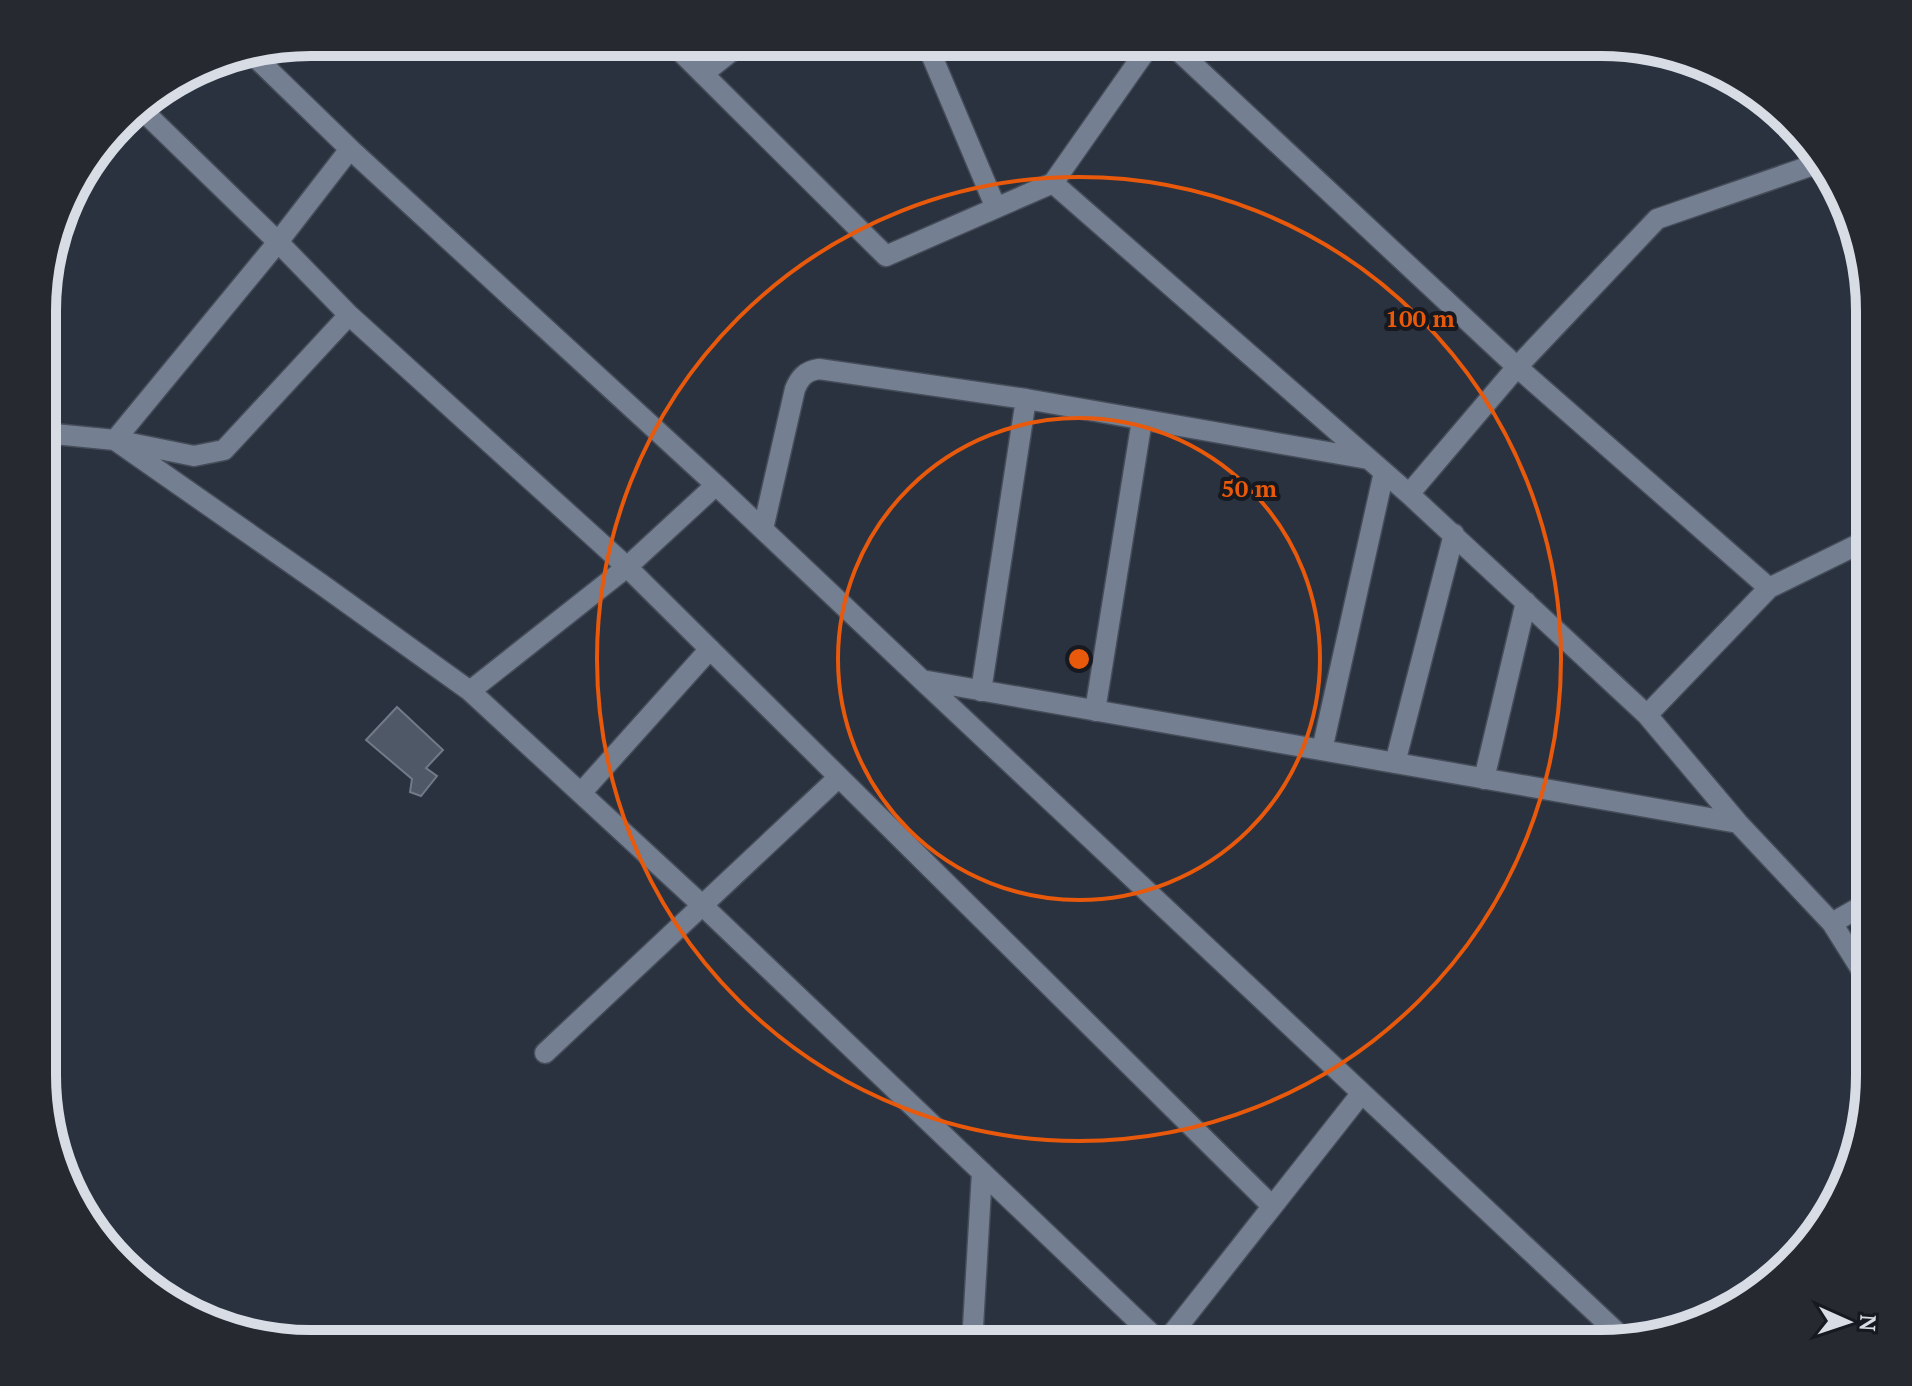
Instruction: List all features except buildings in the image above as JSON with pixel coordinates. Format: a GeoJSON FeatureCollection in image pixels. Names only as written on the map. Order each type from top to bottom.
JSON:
{"type":"FeatureCollection","features":[{"type":"Feature","properties":{"kind":"street"},"geometry":{"type":"LineString","coordinates":[[685,56],[886,256],[1053,183],[1142,57]]}},
{"type":"Feature","properties":{"kind":"street"},"geometry":{"type":"LineString","coordinates":[[703,74],[725,56]]}},
{"type":"Feature","properties":{"kind":"street"},"geometry":{"type":"LineString","coordinates":[[932,56],[996,208]]}},
{"type":"Feature","properties":{"kind":"street"},"geometry":{"type":"LineString","coordinates":[[1185,57],[1517,367],[1769,588]]}},
{"type":"Feature","properties":{"kind":"street"},"geometry":{"type":"LineString","coordinates":[[260,62],[350,149],[763,529],[1614,1329]]}},
{"type":"Feature","properties":{"kind":"street"},"geometry":{"type":"LineString","coordinates":[[148,115],[349,315],[627,567],[1272,1206]]}},
{"type":"Feature","properties":{"kind":"street"},"geometry":{"type":"LineString","coordinates":[[115,440],[278,242],[350,149]]}},
{"type":"Feature","properties":{"kind":"street"},"geometry":{"type":"LineString","coordinates":[[1409,494],[1517,367],[1657,219],[1811,166]]}},
{"type":"Feature","properties":{"kind":"street"},"geometry":{"type":"LineString","coordinates":[[1053,183],[1454,534],[1647,715],[1738,823],[1832,923],[1855,960]]}},
{"type":"Feature","properties":{"kind":"street"},"geometry":{"type":"LineString","coordinates":[[56,434],[115,440],[194,456],[224,450],[349,315]]}},
{"type":"Feature","properties":{"kind":"street"},"geometry":{"type":"LineString","coordinates":[[763,529],[798,380],[804,374],[819,369],[1026,399],[1376,465]]}},
{"type":"Feature","properties":{"kind":"street"},"geometry":{"type":"LineString","coordinates":[[981,691],[1026,399]]}},
{"type":"Feature","properties":{"kind":"street"},"geometry":{"type":"LineString","coordinates":[[1095,711],[1142,420]]}},
{"type":"Feature","properties":{"kind":"street"},"geometry":{"type":"LineString","coordinates":[[115,440],[470,691],[702,905],[1148,1330]]}},
{"type":"Feature","properties":{"kind":"street"},"geometry":{"type":"LineString","coordinates":[[1322,750],[1376,465]]}},
{"type":"Feature","properties":{"kind":"street"},"geometry":{"type":"LineString","coordinates":[[470,691],[627,567],[716,485]]}},
{"type":"Feature","properties":{"kind":"street"},"geometry":{"type":"LineString","coordinates":[[1395,763],[1454,534]]}},
{"type":"Feature","properties":{"kind":"street"},"geometry":{"type":"LineString","coordinates":[[1647,715],[1769,588],[1855,546]]}},
{"type":"Feature","properties":{"kind":"street"},"geometry":{"type":"LineString","coordinates":[[1484,779],[1526,602]]}},
{"type":"Feature","properties":{"kind":"street"},"geometry":{"type":"LineString","coordinates":[[581,793],[710,649]]}},
{"type":"Feature","properties":{"kind":"street"},"geometry":{"type":"LineString","coordinates":[[922,680],[1738,823]]}},
{"type":"Feature","properties":{"kind":"street"},"geometry":{"type":"LineString","coordinates":[[545,1053],[839,777]]}},
{"type":"Feature","properties":{"kind":"street"},"geometry":{"type":"LineString","coordinates":[[1832,923],[1855,910]]}},
{"type":"Feature","properties":{"kind":"street"},"geometry":{"type":"LineString","coordinates":[[1174,1330],[1361,1094]]}},
{"type":"Feature","properties":{"kind":"street"},"geometry":{"type":"LineString","coordinates":[[973,1330],[982,1172]]}}]}
